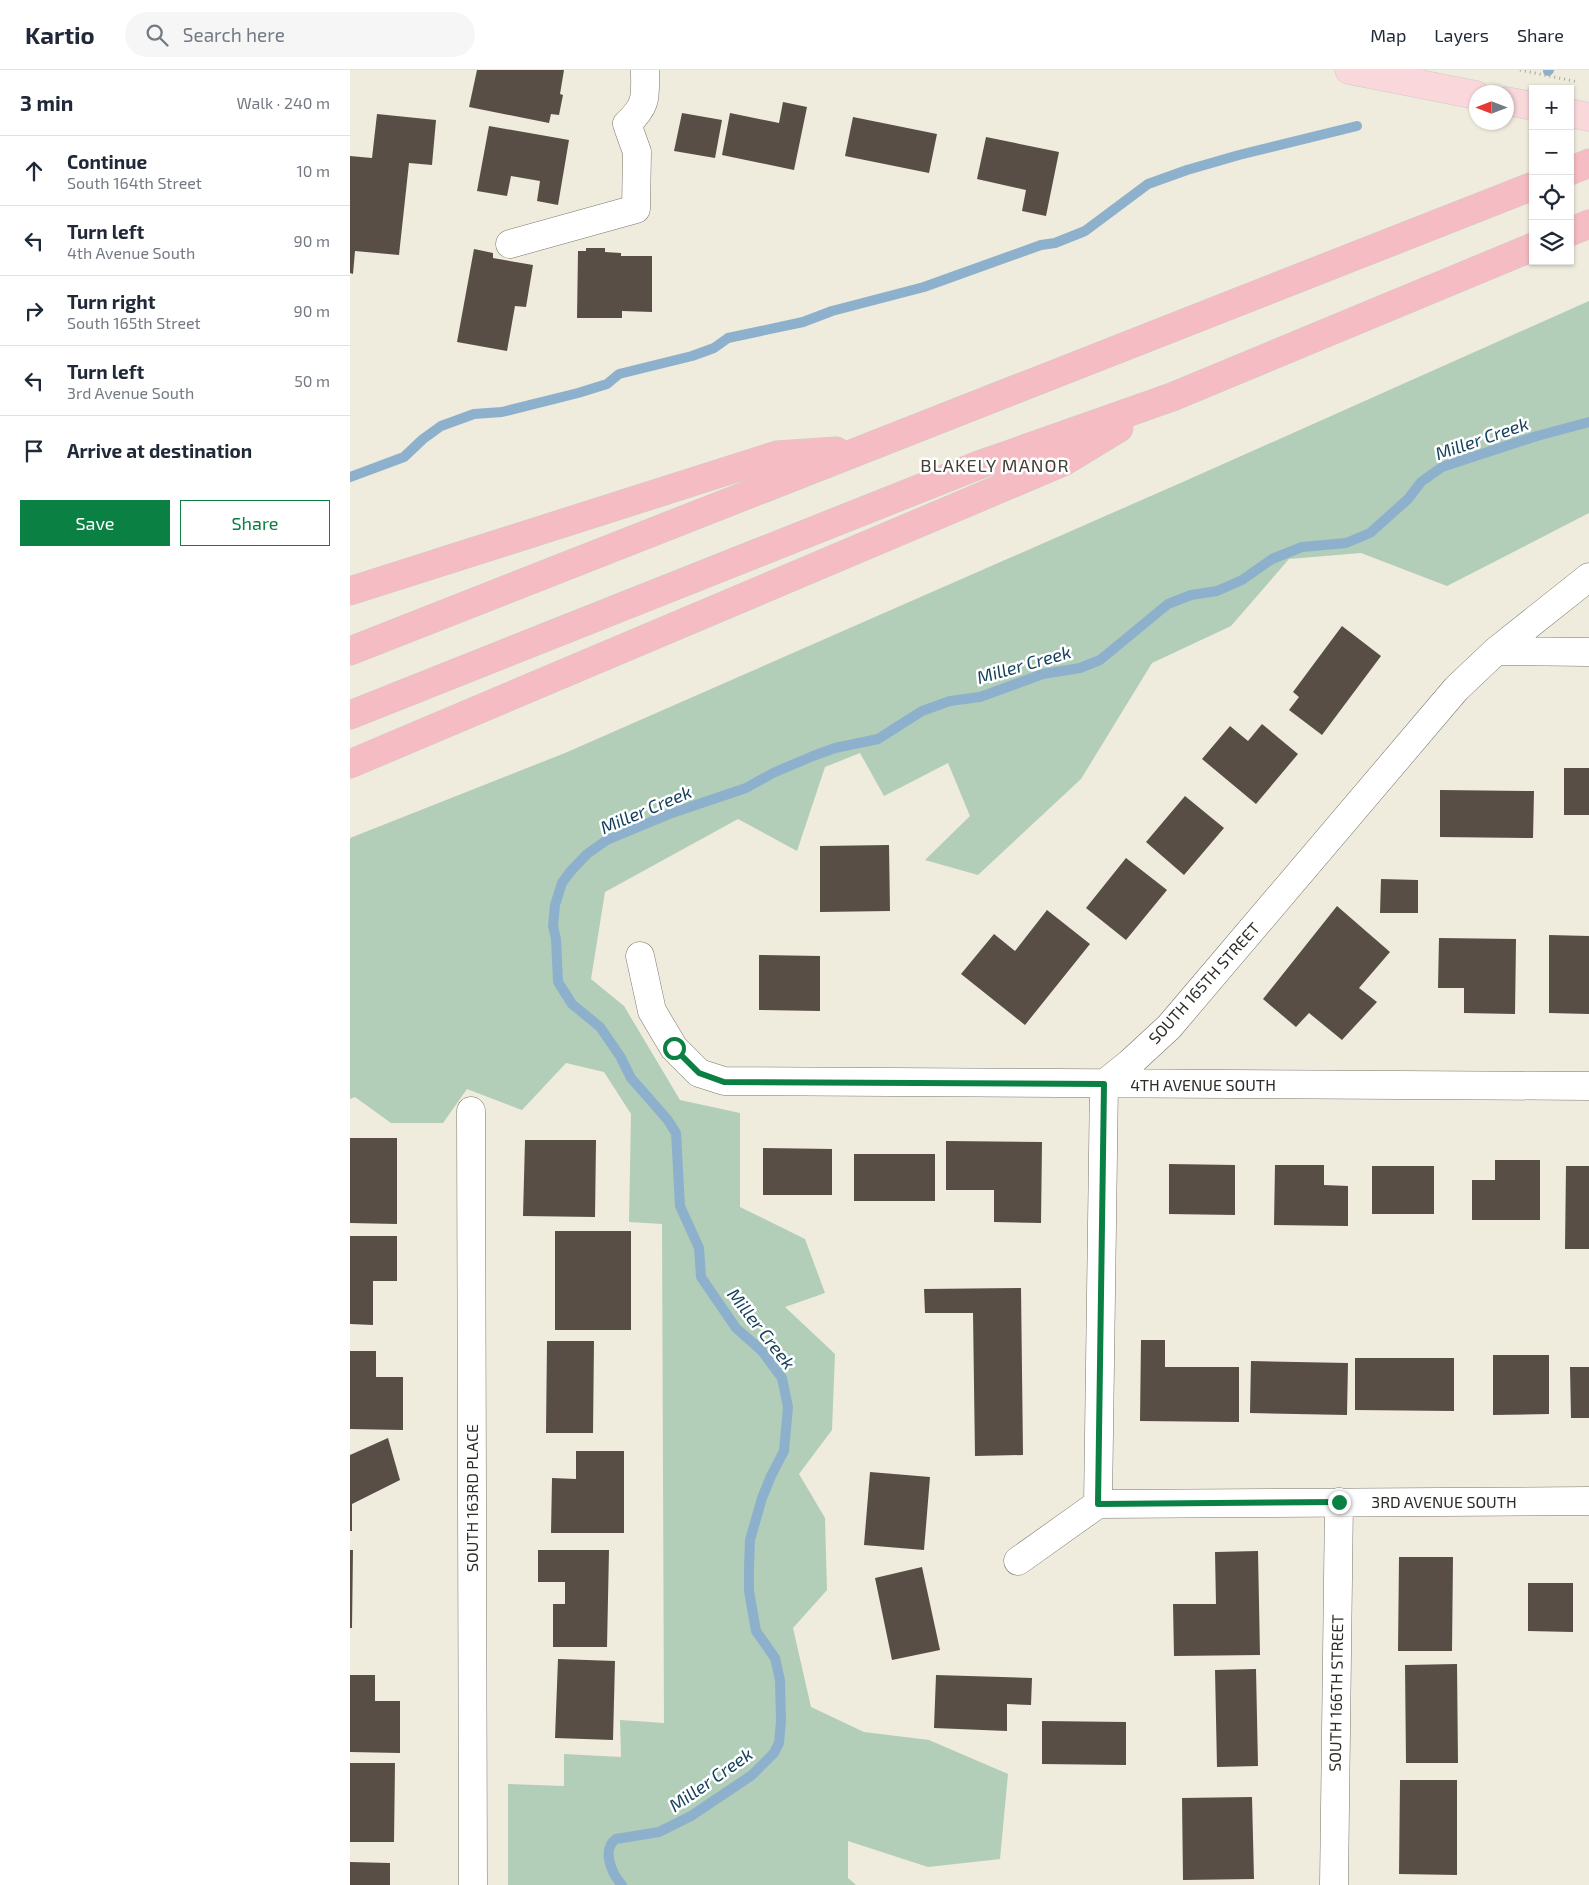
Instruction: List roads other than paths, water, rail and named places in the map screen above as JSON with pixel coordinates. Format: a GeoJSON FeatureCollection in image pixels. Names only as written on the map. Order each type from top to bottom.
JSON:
{"type":"FeatureCollection","features":[{"type":"Feature","properties":{"kind":"highway"},"geometry":{"type":"LineString","coordinates":[[1574,169],[1589,163]]}},
{"type":"Feature","properties":{"kind":"highway"},"geometry":{"type":"LineString","coordinates":[[350,651],[1529,188]]}},
{"type":"Feature","properties":{"kind":"highway"},"geometry":{"type":"LineString","coordinates":[[350,715],[979,466],[1172,397],[1529,250]]}},
{"type":"Feature","properties":{"kind":"highway"},"geometry":{"type":"LineString","coordinates":[[350,764],[1063,462],[1172,397]]}},
{"type":"Feature","properties":{"kind":"highway"},"geometry":{"type":"LineString","coordinates":[[350,591],[777,455],[862,450]]}},
{"type":"Feature","properties":{"kind":"main road"},"geometry":{"type":"LineString","coordinates":[[1349,70],[1469,94]]}},
{"type":"Feature","properties":{"kind":"main road"},"geometry":{"type":"LineString","coordinates":[[1514,102],[1529,105]]}},
{"type":"Feature","properties":{"kind":"main road"},"geometry":{"type":"LineString","coordinates":[[1574,114],[1589,117]]}},
{"type":"Feature","properties":{"kind":"street"},"geometry":{"type":"LineString","coordinates":[[510,244],[636,209],[637,152],[627,124],[639,113],[644,99],[645,70]]}},
{"type":"Feature","properties":{"kind":"street","name":"SOUTH 165TH STREET"},"geometry":{"type":"LineString","coordinates":[[1104,1084],[1169,1027],[1456,689],[1496,651],[1589,577]]}},
{"type":"Feature","properties":{"kind":"street"},"geometry":{"type":"LineString","coordinates":[[1496,651],[1589,652]]}},
{"type":"Feature","properties":{"kind":"street","name":"4TH AVENUE SOUTH"},"geometry":{"type":"LineString","coordinates":[[640,956],[652,1011],[674,1048],[699,1073],[724,1082],[1589,1086]]}},
{"type":"Feature","properties":{"kind":"street"},"geometry":{"type":"LineString","coordinates":[[1018,1561],[1098,1504],[1104,1084]]}},
{"type":"Feature","properties":{"kind":"street","name":"SOUTH 163RD PLACE"},"geometry":{"type":"LineString","coordinates":[[470,1111],[473,1885]]}},
{"type":"Feature","properties":{"kind":"street","name":"3RD AVENUE SOUTH"},"geometry":{"type":"LineString","coordinates":[[1098,1504],[1589,1501]]}},
{"type":"Feature","properties":{"kind":"street","name":"SOUTH 166TH STREET"},"geometry":{"type":"LineString","coordinates":[[1334,1885],[1339,1502]]}},
{"type":"Feature","properties":{"kind":"waterway"},"geometry":{"type":"LineString","coordinates":[[350,477],[404,457],[423,439],[441,426],[474,414],[502,412],[578,393],[607,384],[619,374],[692,356],[714,348],[728,338],[803,322],[832,311],[924,287],[1085,231],[1148,184],[1239,155],[1357,126]]}},
{"type":"Feature","properties":{"kind":"waterway","name":"Miller Creek"},"geometry":{"type":"LineString","coordinates":[[622,1885],[612,1869],[609,1855],[609,1849],[616,1839],[659,1832],[691,1816],[752,1775],[774,1753],[779,1743],[781,1721],[780,1680],[775,1658],[756,1631],[749,1591],[749,1567],[750,1540],[762,1498],[784,1451],[788,1407],[782,1378],[762,1351],[736,1328],[701,1277],[699,1248],[680,1206],[676,1133],[667,1119],[631,1078],[620,1056],[600,1027],[572,1004],[558,982],[556,939],[553,926],[555,905],[562,883],[587,854],[607,840],[672,813],[746,788],[773,773],[813,756],[835,748],[878,739],[922,711],[950,701],[980,697],[1043,674],[1080,668],[1100,660],[1168,604],[1191,595],[1217,591],[1242,580],[1272,559],[1302,547],[1346,543],[1370,533],[1408,499],[1421,482],[1442,467],[1537,436],[1589,422]]}},
{"type":"Feature","properties":{"kind":"district","name":"BLAKELY MANOR"},"geometry":{"type":"Point","coordinates":[995,466]}}]}
